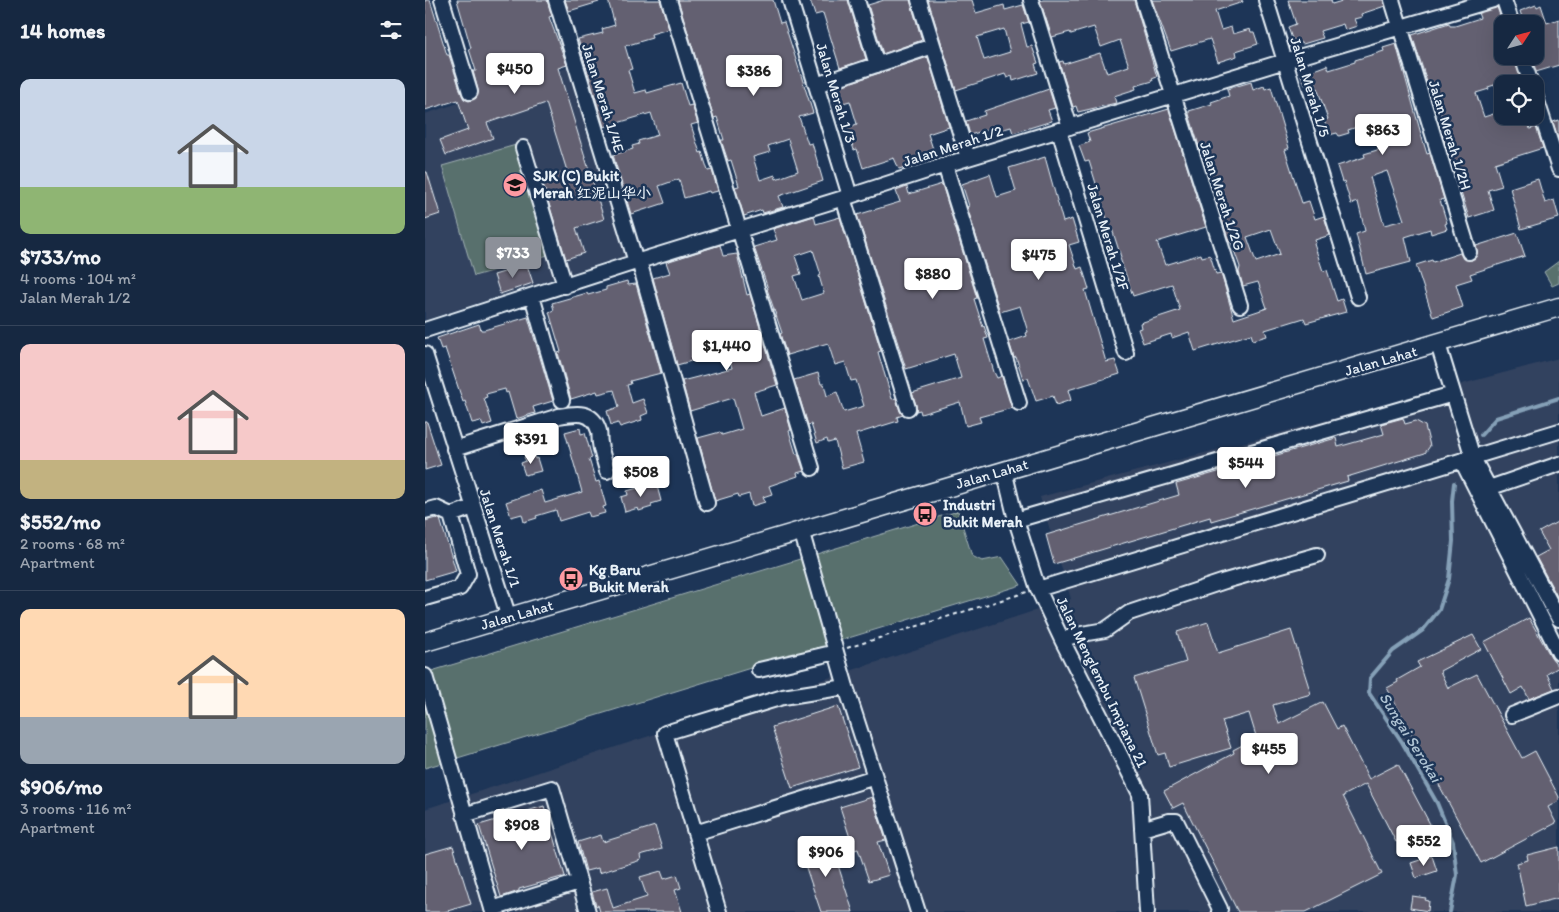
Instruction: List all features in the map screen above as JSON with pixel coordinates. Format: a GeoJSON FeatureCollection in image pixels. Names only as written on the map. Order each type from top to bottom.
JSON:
{"type":"FeatureCollection","features":[{"type":"Feature","properties":{"kind":"main road","name":"Jalan Lahat"},"geometry":{"type":"LineString","coordinates":[[425,642],[1559,307]]}},
{"type":"Feature","properties":{"kind":"street"},"geometry":{"type":"LineString","coordinates":[[442,0],[470,92]]}},
{"type":"Feature","properties":{"kind":"street","name":"Jalan Merah 1/4E"},"geometry":{"type":"LineString","coordinates":[[556,0],[638,262],[707,503]]}},
{"type":"Feature","properties":{"kind":"street"},"geometry":{"type":"LineString","coordinates":[[669,0],[812,468]]}},
{"type":"Feature","properties":{"kind":"street","name":"Jalan Merah 1/3"},"geometry":{"type":"LineString","coordinates":[[790,0],[908,408]]}},
{"type":"Feature","properties":{"kind":"street"},"geometry":{"type":"LineString","coordinates":[[857,0],[877,64]]}},
{"type":"Feature","properties":{"kind":"street"},"geometry":{"type":"LineString","coordinates":[[919,0],[968,158]]}},
{"type":"Feature","properties":{"kind":"street","name":"Jalan Merah 1/2F"},"geometry":{"type":"LineString","coordinates":[[1031,0],[1125,353]]}},
{"type":"Feature","properties":{"kind":"street","name":"Jalan Merah 1/2G"},"geometry":{"type":"LineString","coordinates":[[1143,0],[1240,305]]}},
{"type":"Feature","properties":{"kind":"street","name":"Jalan Merah 1/5"},"geometry":{"type":"LineString","coordinates":[[1266,0],[1358,297]]}},
{"type":"Feature","properties":{"kind":"street","name":"Jalan Merah 1/2H"},"geometry":{"type":"LineString","coordinates":[[1392,0],[1469,252]]}},
{"type":"Feature","properties":{"kind":"street","name":"Jalan Merah 1/2"},"geometry":{"type":"LineString","coordinates":[[425,330],[847,197],[945,164],[1493,0]]}},
{"type":"Feature","properties":{"kind":"street"},"geometry":{"type":"LineString","coordinates":[[1504,0],[1509,15]]}},
{"type":"Feature","properties":{"kind":"street"},"geometry":{"type":"LineString","coordinates":[[816,85],[933,46]]}},
{"type":"Feature","properties":{"kind":"street"},"geometry":{"type":"LineString","coordinates":[[1544,123],[1559,169]]}},
{"type":"Feature","properties":{"kind":"street"},"geometry":{"type":"LineString","coordinates":[[523,148],[565,286]]}},
{"type":"Feature","properties":{"kind":"street"},"geometry":{"type":"LineString","coordinates":[[945,164],[1019,403]]}},
{"type":"Feature","properties":{"kind":"street"},"geometry":{"type":"LineString","coordinates":[[532,296],[562,400]]}},
{"type":"Feature","properties":{"kind":"street"},"geometry":{"type":"LineString","coordinates":[[1438,344],[1453,394],[1468,460],[1559,653]]}},
{"type":"Feature","properties":{"kind":"street","name":"Jalan Merah 1/1"},"geometry":{"type":"LineString","coordinates":[[425,354],[509,618]]}},
{"type":"Feature","properties":{"kind":"street"},"geometry":{"type":"LineString","coordinates":[[1016,520],[1453,394]]}},
{"type":"Feature","properties":{"kind":"street"},"geometry":{"type":"LineString","coordinates":[[454,449],[559,416],[575,413],[586,414],[594,420],[600,432],[600,444],[607,470]]}},
{"type":"Feature","properties":{"kind":"street"},"geometry":{"type":"LineString","coordinates":[[1038,589],[1559,431]]}},
{"type":"Feature","properties":{"kind":"street"},"geometry":{"type":"LineString","coordinates":[[1468,460],[1489,488],[1559,619]]}},
{"type":"Feature","properties":{"kind":"street"},"geometry":{"type":"LineString","coordinates":[[1489,488],[1559,464]]}},
{"type":"Feature","properties":{"kind":"street","name":"Jalan Menglembu Impiana 21"},"geometry":{"type":"LineString","coordinates":[[1004,470],[1016,520],[1038,589],[1140,794],[1147,912]]}},
{"type":"Feature","properties":{"kind":"street"},"geometry":{"type":"LineString","coordinates":[[425,511],[436,508],[451,515],[473,507]]}},
{"type":"Feature","properties":{"kind":"street"},"geometry":{"type":"LineString","coordinates":[[425,598],[459,588],[468,574],[451,515]]}},
{"type":"Feature","properties":{"kind":"street"},"geometry":{"type":"LineString","coordinates":[[801,530],[846,687],[918,912]]}},
{"type":"Feature","properties":{"kind":"street"},"geometry":{"type":"LineString","coordinates":[[1062,640],[1076,635],[1105,630],[1129,613],[1225,581],[1317,555]]}},
{"type":"Feature","properties":{"kind":"street"},"geometry":{"type":"LineString","coordinates":[[759,670],[836,652]]}},
{"type":"Feature","properties":{"kind":"street"},"geometry":{"type":"LineString","coordinates":[[425,676],[492,911],[579,882]]}},
{"type":"Feature","properties":{"kind":"street"},"geometry":{"type":"LineString","coordinates":[[719,912],[665,732],[783,697],[846,687]]}},
{"type":"Feature","properties":{"kind":"street"},"geometry":{"type":"LineString","coordinates":[[1513,715],[1559,696]]}},
{"type":"Feature","properties":{"kind":"street"},"geometry":{"type":"LineString","coordinates":[[695,833],[875,777]]}},
{"type":"Feature","properties":{"kind":"street"},"geometry":{"type":"LineString","coordinates":[[464,814],[552,788],[588,912]]}},
{"type":"Feature","properties":{"kind":"street"},"geometry":{"type":"LineString","coordinates":[[1142,829],[1169,821],[1176,821],[1220,910],[1219,912]]}},
{"type":"Feature","properties":{"kind":"path"},"geometry":{"type":"LineString","coordinates":[[836,652],[1038,589]]}},
{"type":"Feature","properties":{"kind":"shaded area","name":"SJK (C) Bukit Merah 红泥山华小"},"geometry":{"type":"Polygon","coordinates":[[[569,67],[625,256],[425,320],[425,114],[569,67]]]}},
{"type":"Feature","properties":{"kind":"shaded area"},"geometry":{"type":"Polygon","coordinates":[[[1559,358],[1559,912],[425,912],[425,809],[1071,599],[1040,497],[1559,358]]]}},
{"type":"Feature","properties":{"kind":"green space"},"geometry":{"type":"Polygon","coordinates":[[[516,145],[548,255],[474,276],[442,166],[516,145]]]}},
{"type":"Feature","properties":{"kind":"green space"},"geometry":{"type":"Polygon","coordinates":[[[1559,261],[1559,283],[1552,286],[1544,272],[1559,261]]]}},
{"type":"Feature","properties":{"kind":"green space"},"geometry":{"type":"Polygon","coordinates":[[[958,511],[972,556],[982,561],[1002,557],[1021,585],[425,768],[425,673],[958,511]]]}},
{"type":"Feature","properties":{"kind":"building"},"geometry":{"type":"Polygon","coordinates":[[[425,0],[430,0],[462,95],[464,99],[469,101],[476,98],[478,90],[473,71],[476,71],[457,0],[547,0],[552,16],[549,17],[567,65],[558,68],[604,219],[576,228],[584,253],[566,259],[544,188],[543,178],[567,171],[546,103],[487,123],[493,138],[446,155],[440,140],[468,130],[458,100],[425,110],[425,0]]]}},
{"type":"Feature","properties":{"kind":"building"},"geometry":{"type":"Polygon","coordinates":[[[565,0],[598,0],[599,2],[569,11],[565,0]]]}},
{"type":"Feature","properties":{"kind":"building"},"geometry":{"type":"Polygon","coordinates":[[[608,0],[660,0],[669,29],[651,34],[652,38],[625,46],[632,69],[628,70],[635,93],[646,90],[647,93],[681,83],[688,106],[692,105],[698,123],[691,125],[700,153],[702,152],[708,171],[712,170],[718,191],[710,193],[709,191],[684,198],[679,179],[659,186],[665,203],[631,214],[613,155],[633,149],[632,146],[639,144],[638,141],[658,135],[651,113],[604,127],[578,39],[603,33],[602,29],[615,25],[608,0]]]}},
{"type":"Feature","properties":{"kind":"building"},"geometry":{"type":"Polygon","coordinates":[[[678,0],[773,0],[780,23],[784,22],[813,113],[799,117],[808,144],[812,143],[823,181],[779,196],[783,207],[763,213],[762,210],[744,216],[735,187],[739,186],[731,160],[728,161],[721,140],[724,140],[717,117],[714,118],[678,0]],[[788,139],[768,146],[770,152],[753,157],[760,180],[775,175],[776,179],[798,171],[788,139]]]}},
{"type":"Feature","properties":{"kind":"building"},"geometry":{"type":"Polygon","coordinates":[[[810,0],[848,0],[866,59],[840,68],[823,13],[815,15],[810,0]]]}},
{"type":"Feature","properties":{"kind":"building"},"geometry":{"type":"Polygon","coordinates":[[[884,0],[910,0],[922,40],[883,54],[868,5],[884,0]]]}},
{"type":"Feature","properties":{"kind":"building"},"geometry":{"type":"Polygon","coordinates":[[[928,0],[972,0],[976,13],[1004,5],[1005,10],[1023,5],[1029,22],[1021,24],[1027,47],[1032,46],[1038,63],[1035,64],[1038,73],[1013,81],[1012,76],[1007,78],[1005,74],[956,90],[928,0]],[[1004,29],[977,37],[984,60],[1010,52],[1004,29]]]}},
{"type":"Feature","properties":{"kind":"building"},"geometry":{"type":"Polygon","coordinates":[[[1134,0],[1157,77],[1152,79],[1153,81],[1135,86],[1136,89],[1114,96],[1116,103],[1078,112],[1076,106],[1073,107],[1059,62],[1063,61],[1064,64],[1100,53],[1107,73],[1129,66],[1120,40],[1101,47],[1094,27],[1052,37],[1040,1],[1134,0]]]}},
{"type":"Feature","properties":{"kind":"building"},"geometry":{"type":"Polygon","coordinates":[[[1152,0],[1242,0],[1243,2],[1215,11],[1221,30],[1231,27],[1233,34],[1250,29],[1251,32],[1254,32],[1258,44],[1236,51],[1237,56],[1218,62],[1210,39],[1171,51],[1152,0]]]}},
{"type":"Feature","properties":{"kind":"building"},"geometry":{"type":"Polygon","coordinates":[[[1288,0],[1331,0],[1332,4],[1345,0],[1383,0],[1385,6],[1361,14],[1362,17],[1354,19],[1357,26],[1345,30],[1343,24],[1320,31],[1323,38],[1303,44],[1292,39],[1288,27],[1296,24],[1288,0]]]}},
{"type":"Feature","properties":{"kind":"building"},"geometry":{"type":"Polygon","coordinates":[[[1541,5],[1547,23],[1559,19],[1559,65],[1536,72],[1534,65],[1544,65],[1544,15],[1521,15],[1520,11],[1541,5]]]}},
{"type":"Feature","properties":{"kind":"building"},"geometry":{"type":"Polygon","coordinates":[[[1497,7],[1500,15],[1494,15],[1494,65],[1516,65],[1519,75],[1494,75],[1494,85],[1488,87],[1489,89],[1476,93],[1484,117],[1494,114],[1494,125],[1529,125],[1530,129],[1536,127],[1543,148],[1495,163],[1502,186],[1488,190],[1494,210],[1469,218],[1442,133],[1446,132],[1437,103],[1434,104],[1412,35],[1449,23],[1450,26],[1455,26],[1480,18],[1478,13],[1497,7]]]}},
{"type":"Feature","properties":{"kind":"building"},"geometry":{"type":"Polygon","coordinates":[[[1396,44],[1427,154],[1430,153],[1444,199],[1440,200],[1447,229],[1431,234],[1430,229],[1405,237],[1411,262],[1366,274],[1356,234],[1365,231],[1358,202],[1351,204],[1337,166],[1365,157],[1364,154],[1387,147],[1380,122],[1373,124],[1372,122],[1348,130],[1349,133],[1339,136],[1337,133],[1329,135],[1324,120],[1328,119],[1315,82],[1305,85],[1301,75],[1327,65],[1329,70],[1355,62],[1355,60],[1384,51],[1383,48],[1396,44]],[[1387,171],[1370,177],[1384,225],[1404,220],[1387,171]]]}},
{"type":"Feature","properties":{"kind":"building"},"geometry":{"type":"Polygon","coordinates":[[[928,57],[949,127],[928,134],[934,152],[924,155],[926,160],[899,169],[894,158],[863,168],[857,149],[854,150],[847,128],[857,124],[850,101],[836,105],[831,89],[928,57]]]}},
{"type":"Feature","properties":{"kind":"building"},"geometry":{"type":"Polygon","coordinates":[[[1251,82],[1253,90],[1264,86],[1265,89],[1271,87],[1289,148],[1285,150],[1302,203],[1309,201],[1315,219],[1324,216],[1330,235],[1315,240],[1316,243],[1314,244],[1323,271],[1327,270],[1337,301],[1342,299],[1346,312],[1306,323],[1304,318],[1265,330],[1267,336],[1253,340],[1251,334],[1195,351],[1189,332],[1172,338],[1171,334],[1143,343],[1138,329],[1141,328],[1140,323],[1180,310],[1172,284],[1133,296],[1089,161],[1085,162],[1079,146],[1090,142],[1087,133],[1169,109],[1206,227],[1157,242],[1165,265],[1201,254],[1202,257],[1210,255],[1216,274],[1221,273],[1234,319],[1267,308],[1258,282],[1243,286],[1239,272],[1240,267],[1231,242],[1229,242],[1189,114],[1189,111],[1212,104],[1211,102],[1229,96],[1227,89],[1251,82]],[[1271,229],[1247,237],[1256,262],[1280,254],[1271,229]]]}},
{"type":"Feature","properties":{"kind":"building"},"geometry":{"type":"Polygon","coordinates":[[[1049,89],[1055,108],[1048,110],[1052,121],[1013,133],[1011,127],[990,133],[989,129],[970,135],[966,121],[985,115],[984,111],[1049,89]]]}},
{"type":"Feature","properties":{"kind":"building"},"geometry":{"type":"Polygon","coordinates":[[[1559,120],[1559,140],[1553,122],[1559,120]]]}},
{"type":"Feature","properties":{"kind":"building"},"geometry":{"type":"Polygon","coordinates":[[[1045,157],[1063,222],[1072,219],[1079,242],[1069,245],[1077,269],[1082,267],[1089,289],[1085,290],[1106,362],[1115,360],[1120,374],[1068,390],[1071,400],[1056,405],[1053,396],[1036,401],[1028,378],[1023,379],[1016,357],[1014,358],[1009,342],[1027,336],[1026,333],[1028,332],[1020,306],[1000,312],[967,207],[969,206],[962,184],[990,174],[997,197],[1016,191],[1009,168],[1045,157]]]}},
{"type":"Feature","properties":{"kind":"building"},"geometry":{"type":"Polygon","coordinates":[[[425,172],[427,172],[440,214],[425,219],[425,172]]]}},
{"type":"Feature","properties":{"kind":"building"},"geometry":{"type":"Polygon","coordinates":[[[1538,179],[1545,203],[1554,200],[1559,218],[1521,229],[1510,188],[1538,179]]]}},
{"type":"Feature","properties":{"kind":"building"},"geometry":{"type":"Polygon","coordinates":[[[942,184],[977,298],[974,299],[988,338],[984,339],[994,372],[997,378],[1002,376],[1012,408],[979,417],[981,422],[966,426],[960,402],[921,414],[920,410],[916,411],[912,393],[961,378],[954,354],[906,369],[857,215],[900,202],[896,191],[907,187],[909,194],[942,184]]]}},
{"type":"Feature","properties":{"kind":"building"},"geometry":{"type":"Polygon","coordinates":[[[814,216],[816,224],[840,217],[881,351],[878,352],[892,399],[896,398],[903,415],[897,417],[898,421],[856,434],[864,462],[842,468],[835,441],[828,443],[827,439],[817,443],[811,424],[808,425],[794,380],[818,373],[821,384],[824,384],[827,396],[837,392],[844,412],[864,406],[856,380],[851,381],[845,362],[835,365],[828,343],[787,355],[780,334],[782,333],[754,247],[777,240],[773,229],[814,216]],[[813,250],[795,256],[801,274],[794,276],[802,300],[824,293],[819,276],[821,275],[813,250]]]}},
{"type":"Feature","properties":{"kind":"building"},"geometry":{"type":"Polygon","coordinates":[[[1517,233],[1525,256],[1470,274],[1472,279],[1456,284],[1463,307],[1433,317],[1416,265],[1432,260],[1433,262],[1460,253],[1463,259],[1472,260],[1477,254],[1476,246],[1517,233]]]}},
{"type":"Feature","properties":{"kind":"building"},"geometry":{"type":"Polygon","coordinates":[[[720,245],[723,256],[737,254],[747,295],[750,294],[777,385],[754,392],[761,416],[785,408],[791,430],[789,431],[796,454],[798,454],[804,471],[797,473],[798,476],[769,486],[772,494],[763,497],[765,502],[752,506],[749,494],[739,497],[738,494],[715,501],[698,438],[720,432],[722,435],[742,429],[733,398],[690,411],[682,381],[732,368],[727,351],[677,365],[653,278],[670,273],[666,262],[720,245]]]}},
{"type":"Feature","properties":{"kind":"building"},"geometry":{"type":"Polygon","coordinates":[[[527,265],[533,283],[500,294],[494,275],[527,265]]]}},
{"type":"Feature","properties":{"kind":"building"},"geometry":{"type":"Polygon","coordinates":[[[627,281],[628,285],[636,284],[661,373],[630,381],[631,384],[627,385],[632,403],[643,399],[648,413],[641,416],[642,420],[620,427],[618,423],[611,425],[607,411],[619,407],[614,390],[598,394],[597,391],[571,399],[558,353],[561,352],[549,312],[554,310],[552,303],[587,293],[588,295],[606,290],[606,287],[627,281]]]}},
{"type":"Feature","properties":{"kind":"building"},"geometry":{"type":"Polygon","coordinates":[[[528,317],[553,401],[533,407],[535,413],[516,419],[508,392],[506,393],[505,389],[486,394],[487,397],[484,398],[492,423],[483,426],[481,421],[472,423],[445,348],[441,349],[437,338],[479,324],[481,330],[484,330],[528,317]]]}},
{"type":"Feature","properties":{"kind":"building"},"geometry":{"type":"Polygon","coordinates":[[[1403,418],[1405,424],[1416,421],[1425,426],[1430,446],[1425,453],[1347,477],[1348,481],[1211,521],[1210,517],[1054,564],[1046,535],[1179,495],[1176,484],[1336,438],[1338,447],[1384,434],[1381,424],[1403,418]]]}},
{"type":"Feature","properties":{"kind":"building"},"geometry":{"type":"Polygon","coordinates":[[[425,422],[427,422],[441,465],[425,470],[425,422]]]}},
{"type":"Feature","properties":{"kind":"building"},"geometry":{"type":"Polygon","coordinates":[[[580,428],[581,434],[585,433],[592,458],[589,459],[596,482],[599,481],[606,506],[603,507],[605,513],[590,517],[588,512],[559,521],[556,510],[524,522],[522,514],[511,517],[506,502],[541,490],[545,503],[582,492],[565,432],[580,428]]]}},
{"type":"Feature","properties":{"kind":"building"},"geometry":{"type":"Polygon","coordinates":[[[534,454],[541,471],[525,475],[521,463],[526,461],[524,457],[534,454]]]}},
{"type":"Feature","properties":{"kind":"building"},"geometry":{"type":"Polygon","coordinates":[[[651,484],[652,487],[657,486],[661,501],[651,504],[652,507],[639,511],[638,508],[625,512],[621,497],[628,495],[627,491],[651,484]]]}},
{"type":"Feature","properties":{"kind":"building"},"geometry":{"type":"Polygon","coordinates":[[[436,518],[440,519],[456,571],[425,580],[425,521],[436,518]]]}},
{"type":"Feature","properties":{"kind":"building"},"geometry":{"type":"Polygon","coordinates":[[[1559,521],[1559,600],[1536,557],[1549,550],[1539,532],[1559,521]]]}},
{"type":"Feature","properties":{"kind":"building"},"geometry":{"type":"Polygon","coordinates":[[[1529,618],[1551,657],[1559,667],[1547,674],[1554,689],[1529,699],[1523,687],[1511,694],[1484,642],[1529,618]]]}},
{"type":"Feature","properties":{"kind":"building"},"geometry":{"type":"Polygon","coordinates":[[[1208,622],[1218,653],[1291,630],[1311,694],[1273,705],[1279,724],[1323,702],[1337,729],[1342,726],[1369,779],[1398,764],[1430,824],[1396,842],[1366,784],[1343,796],[1382,874],[1306,912],[1238,912],[1183,803],[1173,808],[1164,791],[1234,753],[1233,750],[1252,740],[1251,738],[1256,736],[1249,713],[1222,721],[1231,748],[1169,767],[1165,753],[1158,755],[1134,678],[1186,662],[1177,632],[1208,622]]]}},
{"type":"Feature","properties":{"kind":"building"},"geometry":{"type":"Polygon","coordinates":[[[1473,635],[1481,649],[1440,671],[1448,688],[1477,674],[1522,758],[1535,751],[1559,797],[1559,801],[1548,807],[1556,823],[1481,863],[1387,688],[1420,667],[1417,662],[1473,635]]]}},
{"type":"Feature","properties":{"kind":"building"},"geometry":{"type":"Polygon","coordinates":[[[838,706],[858,767],[792,788],[772,727],[838,706]]]}},
{"type":"Feature","properties":{"kind":"building"},"geometry":{"type":"Polygon","coordinates":[[[872,797],[886,840],[878,842],[889,875],[869,881],[858,849],[854,850],[840,807],[872,797]]]}},
{"type":"Feature","properties":{"kind":"building"},"geometry":{"type":"Polygon","coordinates":[[[544,806],[565,876],[519,889],[519,891],[501,897],[479,825],[544,806]]]}},
{"type":"Feature","properties":{"kind":"building"},"geometry":{"type":"Polygon","coordinates":[[[655,826],[662,849],[640,855],[641,860],[599,873],[598,868],[586,871],[578,842],[601,835],[603,842],[655,826]]]}},
{"type":"Feature","properties":{"kind":"building"},"geometry":{"type":"Polygon","coordinates":[[[830,840],[853,912],[821,912],[800,850],[830,840]]]}},
{"type":"Feature","properties":{"kind":"building"},"geometry":{"type":"Polygon","coordinates":[[[453,846],[471,904],[444,912],[425,912],[425,854],[453,846]]]}},
{"type":"Feature","properties":{"kind":"building"},"geometry":{"type":"Polygon","coordinates":[[[1559,847],[1559,898],[1526,906],[1517,863],[1528,860],[1527,855],[1559,847]]]}},
{"type":"Feature","properties":{"kind":"building"},"geometry":{"type":"Polygon","coordinates":[[[1432,856],[1437,871],[1416,878],[1411,863],[1432,856]]]}},
{"type":"Feature","properties":{"kind":"building"},"geometry":{"type":"Polygon","coordinates":[[[661,871],[664,879],[677,875],[681,888],[675,890],[682,912],[600,912],[598,905],[596,906],[592,892],[607,888],[613,908],[647,897],[640,877],[661,871]]]}},
{"type":"Feature","properties":{"kind":"building"},"geometry":{"type":"Polygon","coordinates":[[[1412,896],[1426,898],[1425,900],[1429,901],[1428,911],[1410,908],[1412,896]]]}},
{"type":"Feature","properties":{"kind":"waterway","name":"Sungai Serokai"},"geometry":{"type":"LineString","coordinates":[[1481,435],[1496,418],[1559,398]]}},
{"type":"Feature","properties":{"kind":"waterway","name":"Sungai Serokai"},"geometry":{"type":"LineString","coordinates":[[1450,912],[1457,875],[1453,842],[1437,803],[1402,742],[1369,693],[1370,678],[1393,651],[1423,630],[1439,610],[1449,579],[1453,541],[1452,501],[1454,483]]}},
{"type":"Feature","properties":{"kind":"place","name":"SJK (C) Bukit Merah 红泥山华小"},"geometry":{"type":"Point","coordinates":[515,185]}},
{"type":"Feature","properties":{"kind":"place","name":"Industri Bukit Merah"},"geometry":{"type":"Point","coordinates":[925,514]}},
{"type":"Feature","properties":{"kind":"place","name":"Kg Baru Bukit Merah"},"geometry":{"type":"Point","coordinates":[571,579]}}]}
